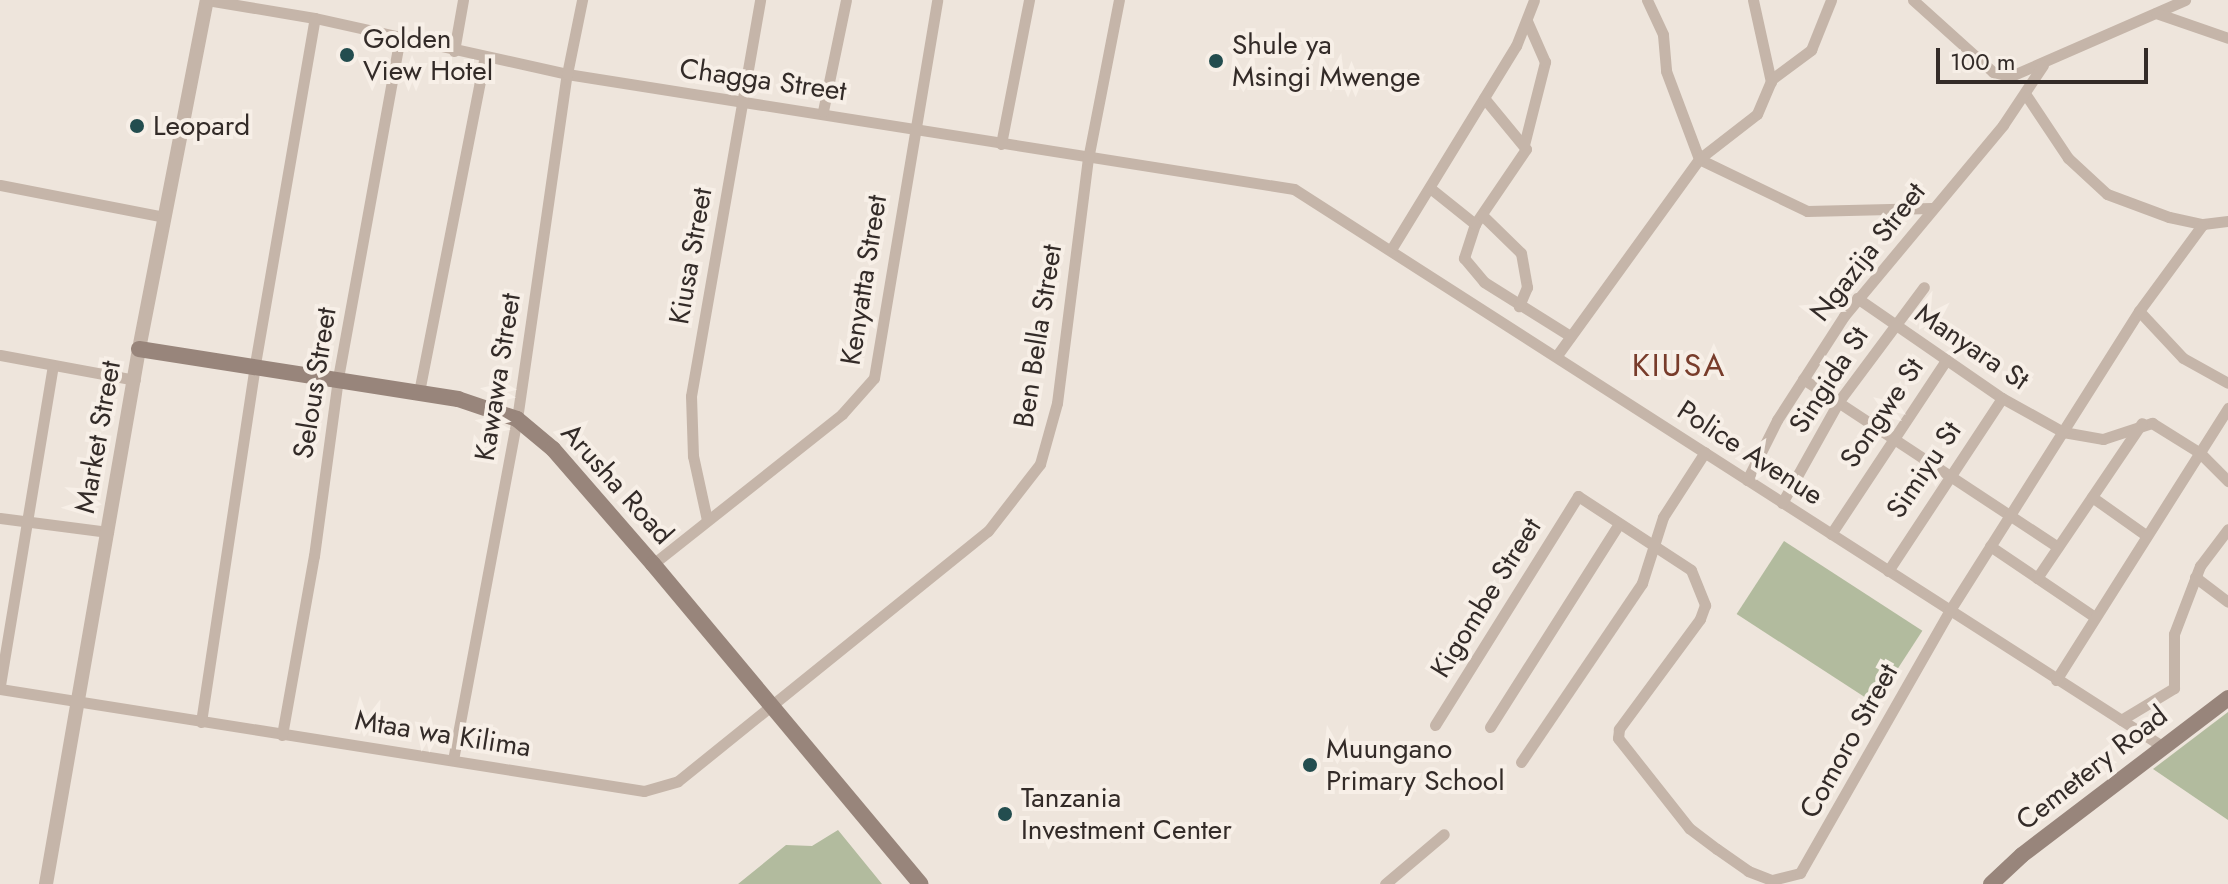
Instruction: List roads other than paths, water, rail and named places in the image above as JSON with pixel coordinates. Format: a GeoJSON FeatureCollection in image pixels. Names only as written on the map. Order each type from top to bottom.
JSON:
{"type":"FeatureCollection","features":[{"type":"Feature","properties":{"kind":"main road","name":"Arusha Road"},"geometry":{"type":"LineString","coordinates":[[139,349],[255,364],[419,392],[489,405],[517,419],[553,449],[653,564],[921,884]]}},
{"type":"Feature","properties":{"kind":"main road","name":"Cemetery Road"},"geometry":{"type":"LineString","coordinates":[[1991,884],[2162,746],[2228,698]]}},
{"type":"Feature","properties":{"kind":"street","name":"Chagga Street"},"geometry":{"type":"LineString","coordinates":[[207,0],[315,18],[567,74],[742,102],[823,111],[911,130],[1088,159],[1277,185],[1314,197]]}},
{"type":"Feature","properties":{"kind":"street","name":"Market Street"},"geometry":{"type":"LineString","coordinates":[[46,884],[139,349],[207,0]]}},
{"type":"Feature","properties":{"kind":"street"},"geometry":{"type":"LineString","coordinates":[[454,51],[463,0]]}},
{"type":"Feature","properties":{"kind":"street","name":"Kawawa Street"},"geometry":{"type":"LineString","coordinates":[[453,760],[517,419],[567,74],[582,0]]}},
{"type":"Feature","properties":{"kind":"street","name":"Kiusa Street"},"geometry":{"type":"LineString","coordinates":[[707,520],[693,456],[691,396],[760,0]]}},
{"type":"Feature","properties":{"kind":"street"},"geometry":{"type":"LineString","coordinates":[[823,111],[846,0]]}},
{"type":"Feature","properties":{"kind":"street","name":"Kenyatta Street"},"geometry":{"type":"LineString","coordinates":[[653,564],[842,414],[874,378],[911,130],[937,0]]}},
{"type":"Feature","properties":{"kind":"street"},"geometry":{"type":"LineString","coordinates":[[1001,144],[1029,0]]}},
{"type":"Feature","properties":{"kind":"street","name":"Ben Bella Street"},"geometry":{"type":"LineString","coordinates":[[775,708],[988,531],[1040,464],[1057,403],[1088,159],[1119,0]]}},
{"type":"Feature","properties":{"kind":"street"},"geometry":{"type":"LineString","coordinates":[[1392,248],[1484,98],[1527,21],[1534,0]]}},
{"type":"Feature","properties":{"kind":"street"},"geometry":{"type":"LineString","coordinates":[[1647,0],[1663,35],[1666,71],[1699,159],[1807,211],[1931,208]]}},
{"type":"Feature","properties":{"kind":"street"},"geometry":{"type":"LineString","coordinates":[[1753,0],[1771,82]]}},
{"type":"Feature","properties":{"kind":"street"},"geometry":{"type":"LineString","coordinates":[[1558,354],[1699,159],[1757,114],[1771,82],[1811,50],[1831,0]]}},
{"type":"Feature","properties":{"kind":"street"},"geometry":{"type":"LineString","coordinates":[[1913,0],[1993,72],[2011,76],[2043,65],[2185,0]]}},
{"type":"Feature","properties":{"kind":"street"},"geometry":{"type":"LineString","coordinates":[[2156,13],[2228,38]]}},
{"type":"Feature","properties":{"kind":"street"},"geometry":{"type":"LineString","coordinates":[[201,722],[255,364],[315,18]]}},
{"type":"Feature","properties":{"kind":"street"},"geometry":{"type":"LineString","coordinates":[[1527,21],[1545,62],[1520,164],[1478,219],[1463,250],[1468,268],[1519,306],[1570,336]]}},
{"type":"Feature","properties":{"kind":"street","name":"Selous Street"},"geometry":{"type":"LineString","coordinates":[[282,735],[312,572],[338,378],[400,38]]}},
{"type":"Feature","properties":{"kind":"street"},"geometry":{"type":"LineString","coordinates":[[419,392],[485,57]]}},
{"type":"Feature","properties":{"kind":"street","name":"Ngazija Street"},"geometry":{"type":"LineString","coordinates":[[1747,480],[1803,379],[1857,298],[2026,95],[2043,65]]}},
{"type":"Feature","properties":{"kind":"street"},"geometry":{"type":"LineString","coordinates":[[2026,95],[2068,158],[2107,194],[2203,224],[2228,221]]}},
{"type":"Feature","properties":{"kind":"street"},"geometry":{"type":"LineString","coordinates":[[1484,98],[1524,145]]}},
{"type":"Feature","properties":{"kind":"street"},"geometry":{"type":"LineString","coordinates":[[0,185],[164,217]]}},
{"type":"Feature","properties":{"kind":"street"},"geometry":{"type":"LineString","coordinates":[[1430,188],[1478,219],[1521,253],[1527,287],[1519,306]]}},
{"type":"Feature","properties":{"kind":"street","name":"Police Avenue"},"geometry":{"type":"LineString","coordinates":[[1314,197],[1782,503],[2162,746]]}},
{"type":"Feature","properties":{"kind":"street","name":"Comoro Street"},"geometry":{"type":"LineString","coordinates":[[1653,549],[1691,570],[1705,605],[1700,619],[1619,729],[1618,738],[1689,828],[1748,871],[1772,880],[1800,873],[1811,860],[1950,610],[2139,311],[2203,224]]}},
{"type":"Feature","properties":{"kind":"street","name":"Singida St"},"geometry":{"type":"LineString","coordinates":[[1782,503],[1839,401],[1924,287]]}},
{"type":"Feature","properties":{"kind":"street","name":"Manyara St"},"geometry":{"type":"LineString","coordinates":[[1857,298],[2002,398],[2063,432]]}},
{"type":"Feature","properties":{"kind":"street"},"geometry":{"type":"LineString","coordinates":[[2139,311],[2183,358],[2228,383]]}},
{"type":"Feature","properties":{"kind":"street"},"geometry":{"type":"LineString","coordinates":[[0,355],[135,380]]}},
{"type":"Feature","properties":{"kind":"street","name":"Songwe St"},"geometry":{"type":"LineString","coordinates":[[1831,534],[1946,360]]}},
{"type":"Feature","properties":{"kind":"street"},"geometry":{"type":"LineString","coordinates":[[0,687],[53,365]]}},
{"type":"Feature","properties":{"kind":"street"},"geometry":{"type":"LineString","coordinates":[[1803,379],[1894,436],[2058,547]]}},
{"type":"Feature","properties":{"kind":"street","name":"Simiyu St"},"geometry":{"type":"LineString","coordinates":[[1888,571],[2002,398]]}},
{"type":"Feature","properties":{"kind":"street"},"geometry":{"type":"LineString","coordinates":[[2056,680],[2228,408]]}},
{"type":"Feature","properties":{"kind":"street"},"geometry":{"type":"LineString","coordinates":[[2063,432],[2111,438],[2142,422],[2160,427],[2200,453],[2228,481]]}},
{"type":"Feature","properties":{"kind":"street"},"geometry":{"type":"LineString","coordinates":[[2037,578],[2142,422]]}},
{"type":"Feature","properties":{"kind":"street"},"geometry":{"type":"LineString","coordinates":[[1521,762],[1642,583],[1663,517],[1705,452]]}},
{"type":"Feature","properties":{"kind":"street","name":"Kigombe Street"},"geometry":{"type":"LineString","coordinates":[[1435,725],[1578,496],[1619,524]]}},
{"type":"Feature","properties":{"kind":"street"},"geometry":{"type":"LineString","coordinates":[[2092,497],[2147,536]]}},
{"type":"Feature","properties":{"kind":"street"},"geometry":{"type":"LineString","coordinates":[[0,518],[108,532]]}},
{"type":"Feature","properties":{"kind":"street"},"geometry":{"type":"LineString","coordinates":[[1490,727],[1619,524],[1653,549]]}},
{"type":"Feature","properties":{"kind":"street"},"geometry":{"type":"LineString","coordinates":[[2121,720],[2174,688],[2173,643],[2195,577],[2228,529]]}},
{"type":"Feature","properties":{"kind":"street"},"geometry":{"type":"LineString","coordinates":[[1990,546],[2095,617]]}},
{"type":"Feature","properties":{"kind":"street"},"geometry":{"type":"LineString","coordinates":[[2195,577],[2228,602]]}},
{"type":"Feature","properties":{"kind":"street","name":"Mtaa wa Kilima"},"geometry":{"type":"LineString","coordinates":[[0,687],[78,704],[644,791],[664,788],[775,708]]}},
{"type":"Feature","properties":{"kind":"street"},"geometry":{"type":"LineString","coordinates":[[1385,884],[1444,834]]}},
{"type":"Feature","properties":{"kind":"place","name":"Golden View Hotel"},"geometry":{"type":"Point","coordinates":[347,55]}},
{"type":"Feature","properties":{"kind":"place","name":"Shule ya Msingi Mwenge"},"geometry":{"type":"Point","coordinates":[1216,61]}},
{"type":"Feature","properties":{"kind":"place","name":"Leopard"},"geometry":{"type":"Point","coordinates":[137,126]}},
{"type":"Feature","properties":{"kind":"place","name":"Muungano Primary School"},"geometry":{"type":"Point","coordinates":[1310,765]}},
{"type":"Feature","properties":{"kind":"place","name":"Tanzania Investment Center"},"geometry":{"type":"Point","coordinates":[1005,814]}},
{"type":"Feature","properties":{"kind":"district","name":"KIUSA"},"geometry":{"type":"Point","coordinates":[1679,365]}}]}
